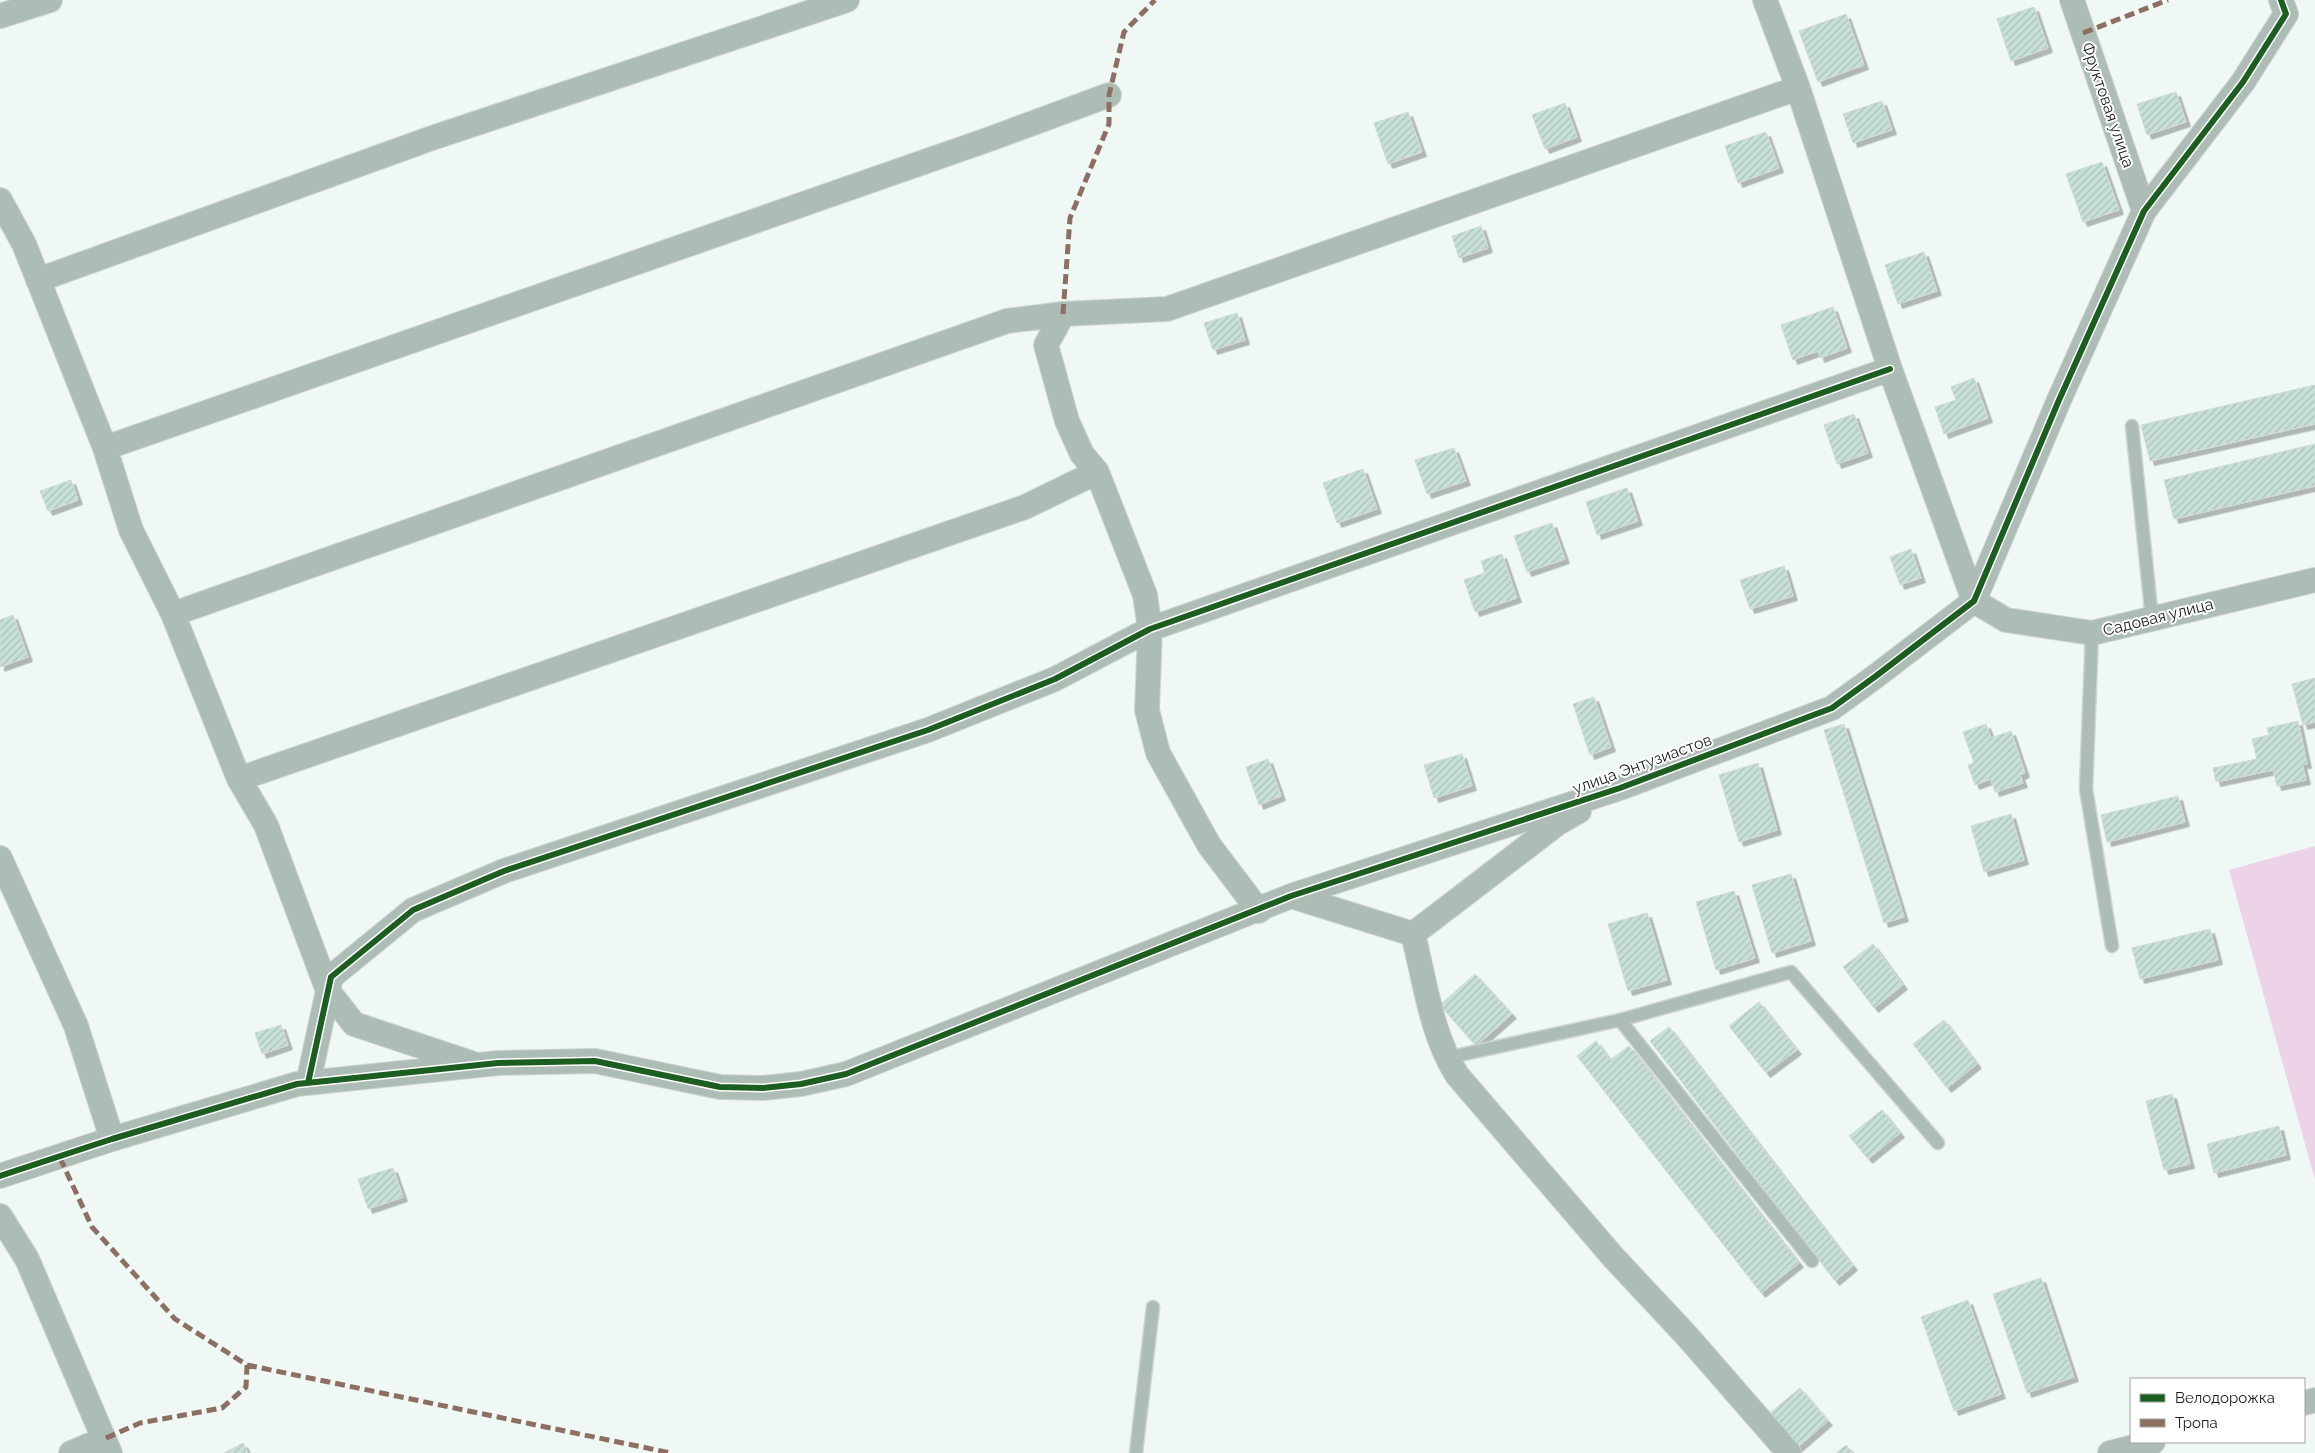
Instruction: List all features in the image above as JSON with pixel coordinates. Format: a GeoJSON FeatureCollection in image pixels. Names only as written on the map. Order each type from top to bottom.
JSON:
{"type":"FeatureCollection","features":[{"type":"Feature","properties":{"kind":"street"},"geometry":{"type":"LineString","coordinates":[[0,16],[50,0]]}},
{"type":"Feature","properties":{"kind":"street"},"geometry":{"type":"LineString","coordinates":[[38,280],[432,138],[847,0]]}},
{"type":"Feature","properties":{"kind":"street"},"geometry":{"type":"LineString","coordinates":[[1765,0],[1798,88],[1890,369],[1974,601]]}},
{"type":"Feature","properties":{"kind":"street","name":"Фруктовая улица"},"geometry":{"type":"LineString","coordinates":[[2072,0],[2144,211]]}},
{"type":"Feature","properties":{"kind":"street"},"geometry":{"type":"LineString","coordinates":[[1974,601],[2059,400],[2144,211],[2243,82],[2286,14],[2281,0]]}},
{"type":"Feature","properties":{"kind":"street"},"geometry":{"type":"LineString","coordinates":[[173,614],[1007,321],[1063,314],[1167,309],[1798,88]]}},
{"type":"Feature","properties":{"kind":"street"},"geometry":{"type":"LineString","coordinates":[[105,448],[1109,96]]}},
{"type":"Feature","properties":{"kind":"street"},"geometry":{"type":"LineString","coordinates":[[0,200],[24,244],[105,448],[131,530],[173,614],[240,779],[266,825],[328,991],[354,1024],[479,1066]]}},
{"type":"Feature","properties":{"kind":"street"},"geometry":{"type":"LineString","coordinates":[[1063,314],[1046,345],[1066,421],[1082,454],[1097,472],[1145,595],[1150,629],[1147,710],[1158,752],[1209,845],[1259,911]]}},
{"type":"Feature","properties":{"kind":"street"},"geometry":{"type":"LineString","coordinates":[[308,1083],[331,977],[414,910],[504,871],[928,730],[1055,679],[1150,629],[1890,369]]}},
{"type":"Feature","properties":{"kind":"street"},"geometry":{"type":"LineString","coordinates":[[240,779],[1025,507],[1097,472]]}},
{"type":"Feature","properties":{"kind":"street","name":"Садовая улица"},"geometry":{"type":"LineString","coordinates":[[1974,601],[2006,620],[2092,633],[2315,580]]}},
{"type":"Feature","properties":{"kind":"street","name":"улица Энтузиастов"},"geometry":{"type":"LineString","coordinates":[[0,1176],[112,1139],[308,1083],[498,1063],[595,1062],[720,1087],[763,1088],[801,1084],[846,1074],[1259,911],[1291,896],[1620,788],[1832,708],[1974,601]]}},
{"type":"Feature","properties":{"kind":"street"},"geometry":{"type":"LineString","coordinates":[[1413,934],[1558,823],[1620,788]]}},
{"type":"Feature","properties":{"kind":"street"},"geometry":{"type":"LineString","coordinates":[[0,858],[76,1026],[112,1139]]}},
{"type":"Feature","properties":{"kind":"street"},"geometry":{"type":"LineString","coordinates":[[1291,896],[1413,934]]}},
{"type":"Feature","properties":{"kind":"street"},"geometry":{"type":"LineString","coordinates":[[1413,934],[1439,1038],[1446,1058],[1457,1075],[1614,1258],[1687,1336],[1789,1453]]}},
{"type":"Feature","properties":{"kind":"street"},"geometry":{"type":"LineString","coordinates":[[0,1216],[27,1259],[107,1446],[71,1453]]}},
{"type":"Feature","properties":{"kind":"street"},"geometry":{"type":"LineString","coordinates":[[2110,1453],[2149,1443]]}},
{"type":"Feature","properties":{"kind":"lane"},"geometry":{"type":"LineString","coordinates":[[2132,426],[2152,618]]}},
{"type":"Feature","properties":{"kind":"lane"},"geometry":{"type":"LineString","coordinates":[[2092,633],[2086,789],[2112,946]]}},
{"type":"Feature","properties":{"kind":"lane"},"geometry":{"type":"LineString","coordinates":[[1446,1058],[1620,1020],[1791,972],[1938,1143]]}},
{"type":"Feature","properties":{"kind":"lane"},"geometry":{"type":"LineString","coordinates":[[1620,1020],[1812,1261]]}},
{"type":"Feature","properties":{"kind":"lane"},"geometry":{"type":"LineString","coordinates":[[1136,1453],[1153,1307]]}},
{"type":"Feature","properties":{"kind":"shaded area"},"geometry":{"type":"Polygon","coordinates":[[[2315,846],[2315,1180],[2229,870],[2315,846]]]}},
{"type":"Feature","properties":{"kind":"building"},"geometry":{"type":"Polygon","coordinates":[[[2034,7],[2048,48],[2011,61],[1997,19],[2034,7]]]}},
{"type":"Feature","properties":{"kind":"building"},"geometry":{"type":"Polygon","coordinates":[[[1846,14],[1864,65],[1818,82],[1799,31],[1846,14]]]}},
{"type":"Feature","properties":{"kind":"building"},"geometry":{"type":"Polygon","coordinates":[[[2176,92],[2186,122],[2147,135],[2137,104],[2176,92]]]}},
{"type":"Feature","properties":{"kind":"building"},"geometry":{"type":"Polygon","coordinates":[[[1882,101],[1892,130],[1853,143],[1843,114],[1882,101]]]}},
{"type":"Feature","properties":{"kind":"building"},"geometry":{"type":"Polygon","coordinates":[[[1565,103],[1577,137],[1545,149],[1532,115],[1565,103]]]}},
{"type":"Feature","properties":{"kind":"building"},"geometry":{"type":"Polygon","coordinates":[[[1408,112],[1422,152],[1388,164],[1374,123],[1408,112]]]}},
{"type":"Feature","properties":{"kind":"building"},"geometry":{"type":"Polygon","coordinates":[[[1766,132],[1779,168],[1738,183],[1725,146],[1766,132]]]}},
{"type":"Feature","properties":{"kind":"building"},"geometry":{"type":"Polygon","coordinates":[[[2102,162],[2119,210],[2083,222],[2066,174],[2102,162]]]}},
{"type":"Feature","properties":{"kind":"building"},"geometry":{"type":"Polygon","coordinates":[[[1481,226],[1488,248],[1459,258],[1452,236],[1481,226]]]}},
{"type":"Feature","properties":{"kind":"building"},"geometry":{"type":"Polygon","coordinates":[[[1924,252],[1937,291],[1898,304],[1885,265],[1924,252]]]}},
{"type":"Feature","properties":{"kind":"building"},"geometry":{"type":"Polygon","coordinates":[[[1833,307],[1847,348],[1820,358],[1818,351],[1793,360],[1781,325],[1833,307]]]}},
{"type":"Feature","properties":{"kind":"building"},"geometry":{"type":"Polygon","coordinates":[[[1237,313],[1245,340],[1213,350],[1204,323],[1237,313]]]}},
{"type":"Feature","properties":{"kind":"building"},"geometry":{"type":"Polygon","coordinates":[[[1974,378],[1988,418],[1944,434],[1935,407],[1956,400],[1951,387],[1974,378]]]}},
{"type":"Feature","properties":{"kind":"building"},"geometry":{"type":"Polygon","coordinates":[[[2315,385],[2315,424],[2150,461],[2141,425],[2315,385]]]}},
{"type":"Feature","properties":{"kind":"building"},"geometry":{"type":"Polygon","coordinates":[[[1854,414],[1868,453],[1837,464],[1824,425],[1854,414]]]}},
{"type":"Feature","properties":{"kind":"building"},"geometry":{"type":"Polygon","coordinates":[[[2315,444],[2315,486],[2174,519],[2164,480],[2315,444]]]}},
{"type":"Feature","properties":{"kind":"building"},"geometry":{"type":"Polygon","coordinates":[[[1454,448],[1466,481],[1427,494],[1415,460],[1454,448]]]}},
{"type":"Feature","properties":{"kind":"building"},"geometry":{"type":"Polygon","coordinates":[[[1363,469],[1377,509],[1337,523],[1323,483],[1363,469]]]}},
{"type":"Feature","properties":{"kind":"building"},"geometry":{"type":"Polygon","coordinates":[[[71,480],[78,500],[48,511],[40,491],[71,480]]]}},
{"type":"Feature","properties":{"kind":"building"},"geometry":{"type":"Polygon","coordinates":[[[1627,488],[1638,521],[1597,535],[1586,502],[1627,488]]]}},
{"type":"Feature","properties":{"kind":"building"},"geometry":{"type":"Polygon","coordinates":[[[1552,523],[1565,559],[1527,572],[1514,536],[1552,523]]]}},
{"type":"Feature","properties":{"kind":"building"},"geometry":{"type":"Polygon","coordinates":[[[1911,549],[1921,578],[1900,585],[1890,557],[1911,549]]]}},
{"type":"Feature","properties":{"kind":"building"},"geometry":{"type":"Polygon","coordinates":[[[1502,554],[1517,598],[1475,612],[1464,580],[1485,573],[1481,561],[1502,554]]]}},
{"type":"Feature","properties":{"kind":"building"},"geometry":{"type":"Polygon","coordinates":[[[1784,566],[1793,596],[1750,609],[1740,580],[1784,566]]]}},
{"type":"Feature","properties":{"kind":"building"},"geometry":{"type":"Polygon","coordinates":[[[13,615],[28,657],[0,667],[0,620],[13,615]]]}},
{"type":"Feature","properties":{"kind":"building"},"geometry":{"type":"Polygon","coordinates":[[[2315,678],[2315,722],[2303,725],[2292,684],[2315,678]]]}},
{"type":"Feature","properties":{"kind":"building"},"geometry":{"type":"Polygon","coordinates":[[[1594,697],[1611,747],[1590,755],[1573,704],[1594,697]]]}},
{"type":"Feature","properties":{"kind":"building"},"geometry":{"type":"Polygon","coordinates":[[[2298,721],[2307,764],[2302,764],[2306,780],[2277,786],[2273,770],[2216,782],[2213,768],[2257,759],[2252,739],[2269,735],[2267,728],[2298,721]]]}},
{"type":"Feature","properties":{"kind":"building"},"geometry":{"type":"Polygon","coordinates":[[[1844,724],[1904,917],[1884,923],[1824,730],[1844,724]]]}},
{"type":"Feature","properties":{"kind":"building"},"geometry":{"type":"Polygon","coordinates":[[[1986,724],[1991,738],[2011,731],[2025,773],[2020,775],[2023,783],[1995,792],[1991,779],[1975,785],[1968,765],[1974,763],[1963,732],[1986,724]]]}},
{"type":"Feature","properties":{"kind":"building"},"geometry":{"type":"Polygon","coordinates":[[[1462,754],[1472,786],[1434,798],[1424,765],[1462,754]]]}},
{"type":"Feature","properties":{"kind":"building"},"geometry":{"type":"Polygon","coordinates":[[[1268,759],[1281,796],[1259,805],[1246,767],[1268,759]]]}},
{"type":"Feature","properties":{"kind":"building"},"geometry":{"type":"Polygon","coordinates":[[[1758,763],[1777,830],[1739,842],[1719,775],[1758,763]]]}},
{"type":"Feature","properties":{"kind":"building"},"geometry":{"type":"Polygon","coordinates":[[[2178,796],[2185,822],[2107,842],[2101,815],[2178,796]]]}},
{"type":"Feature","properties":{"kind":"building"},"geometry":{"type":"Polygon","coordinates":[[[2011,814],[2024,860],[1984,872],[1971,826],[2011,814]]]}},
{"type":"Feature","properties":{"kind":"building"},"geometry":{"type":"Polygon","coordinates":[[[1791,874],[1811,941],[1772,953],[1752,885],[1791,874]]]}},
{"type":"Feature","properties":{"kind":"building"},"geometry":{"type":"Polygon","coordinates":[[[1734,891],[1755,958],[1716,970],[1696,902],[1734,891]]]}},
{"type":"Feature","properties":{"kind":"building"},"geometry":{"type":"Polygon","coordinates":[[[1647,913],[1667,980],[1628,991],[1608,924],[1647,913]]]}},
{"type":"Feature","properties":{"kind":"building"},"geometry":{"type":"Polygon","coordinates":[[[2210,929],[2218,960],[2140,979],[2132,948],[2210,929]]]}},
{"type":"Feature","properties":{"kind":"building"},"geometry":{"type":"Polygon","coordinates":[[[1873,944],[1903,985],[1874,1008],[1843,967],[1873,944]]]}},
{"type":"Feature","properties":{"kind":"building"},"geometry":{"type":"Polygon","coordinates":[[[1475,974],[1512,1014],[1476,1046],[1440,1005],[1475,974]]]}},
{"type":"Feature","properties":{"kind":"building"},"geometry":{"type":"Polygon","coordinates":[[[1759,1002],[1797,1050],[1766,1073],[1729,1026],[1759,1002]]]}},
{"type":"Feature","properties":{"kind":"building"},"geometry":{"type":"Polygon","coordinates":[[[1944,1020],[1977,1064],[1947,1088],[1913,1044],[1944,1020]]]}},
{"type":"Feature","properties":{"kind":"building"},"geometry":{"type":"Polygon","coordinates":[[[281,1025],[288,1045],[262,1054],[255,1033],[281,1025]]]}},
{"type":"Feature","properties":{"kind":"building"},"geometry":{"type":"Polygon","coordinates":[[[1669,1027],[1853,1266],[1835,1281],[1650,1041],[1669,1027]]]}},
{"type":"Feature","properties":{"kind":"building"},"geometry":{"type":"Polygon","coordinates":[[[1596,1041],[1610,1060],[1629,1046],[1799,1263],[1761,1293],[1577,1056],[1596,1041]]]}},
{"type":"Feature","properties":{"kind":"building"},"geometry":{"type":"Polygon","coordinates":[[[2172,1094],[2190,1164],[2164,1170],[2146,1101],[2172,1094]]]}},
{"type":"Feature","properties":{"kind":"building"},"geometry":{"type":"Polygon","coordinates":[[[1882,1110],[1900,1133],[1868,1159],[1849,1136],[1882,1110]]]}},
{"type":"Feature","properties":{"kind":"building"},"geometry":{"type":"Polygon","coordinates":[[[2279,1126],[2286,1155],[2214,1173],[2207,1144],[2279,1126]]]}},
{"type":"Feature","properties":{"kind":"building"},"geometry":{"type":"Polygon","coordinates":[[[393,1168],[403,1197],[368,1209],[358,1179],[393,1168]]]}},
{"type":"Feature","properties":{"kind":"building"},"geometry":{"type":"Polygon","coordinates":[[[2041,1278],[2074,1377],[2027,1393],[1993,1294],[2041,1278]]]}},
{"type":"Feature","properties":{"kind":"building"},"geometry":{"type":"Polygon","coordinates":[[[1968,1300],[2001,1394],[1954,1411],[1921,1317],[1968,1300]]]}},
{"type":"Feature","properties":{"kind":"building"},"geometry":{"type":"Polygon","coordinates":[[[1800,1388],[1828,1421],[1792,1452],[1764,1418],[1800,1388]]]}},
{"type":"Feature","properties":{"kind":"building"},"geometry":{"type":"Polygon","coordinates":[[[243,1443],[248,1453],[224,1453],[243,1443]]]}},
{"type":"Feature","properties":{"kind":"building"},"geometry":{"type":"Polygon","coordinates":[[[1846,1445],[1853,1453],[1836,1453],[1846,1445]]]}},
{"type":"Feature","properties":{"kind":"marked path"},"geometry":{"type":"LineString","coordinates":[[1063,314],[1070,218],[1109,124],[1109,95],[1124,32],[1155,0]]}},
{"type":"Feature","properties":{"kind":"marked path"},"geometry":{"type":"LineString","coordinates":[[2083,33],[2168,0]]}},
{"type":"Feature","properties":{"kind":"marked path"},"geometry":{"type":"LineString","coordinates":[[60,1158],[92,1227],[175,1319],[247,1365],[246,1387],[222,1408],[140,1423],[104,1439]]}},
{"type":"Feature","properties":{"kind":"marked path"},"geometry":{"type":"LineString","coordinates":[[247,1365],[671,1453]]}},
{"type":"Feature","properties":{"kind":"cycle path"},"geometry":{"type":"LineString","coordinates":[[0,1176],[112,1139],[297,1084],[498,1063],[595,1061],[720,1087],[763,1088],[801,1084],[846,1074],[1291,896],[1620,788],[1832,708],[1974,601],[2059,400],[2144,211],[2243,82],[2286,14],[2281,0]]}},
{"type":"Feature","properties":{"kind":"cycle path"},"geometry":{"type":"LineString","coordinates":[[308,1083],[331,977],[413,910],[504,871],[928,730],[1055,679],[1150,629],[1890,369]]}}]}
